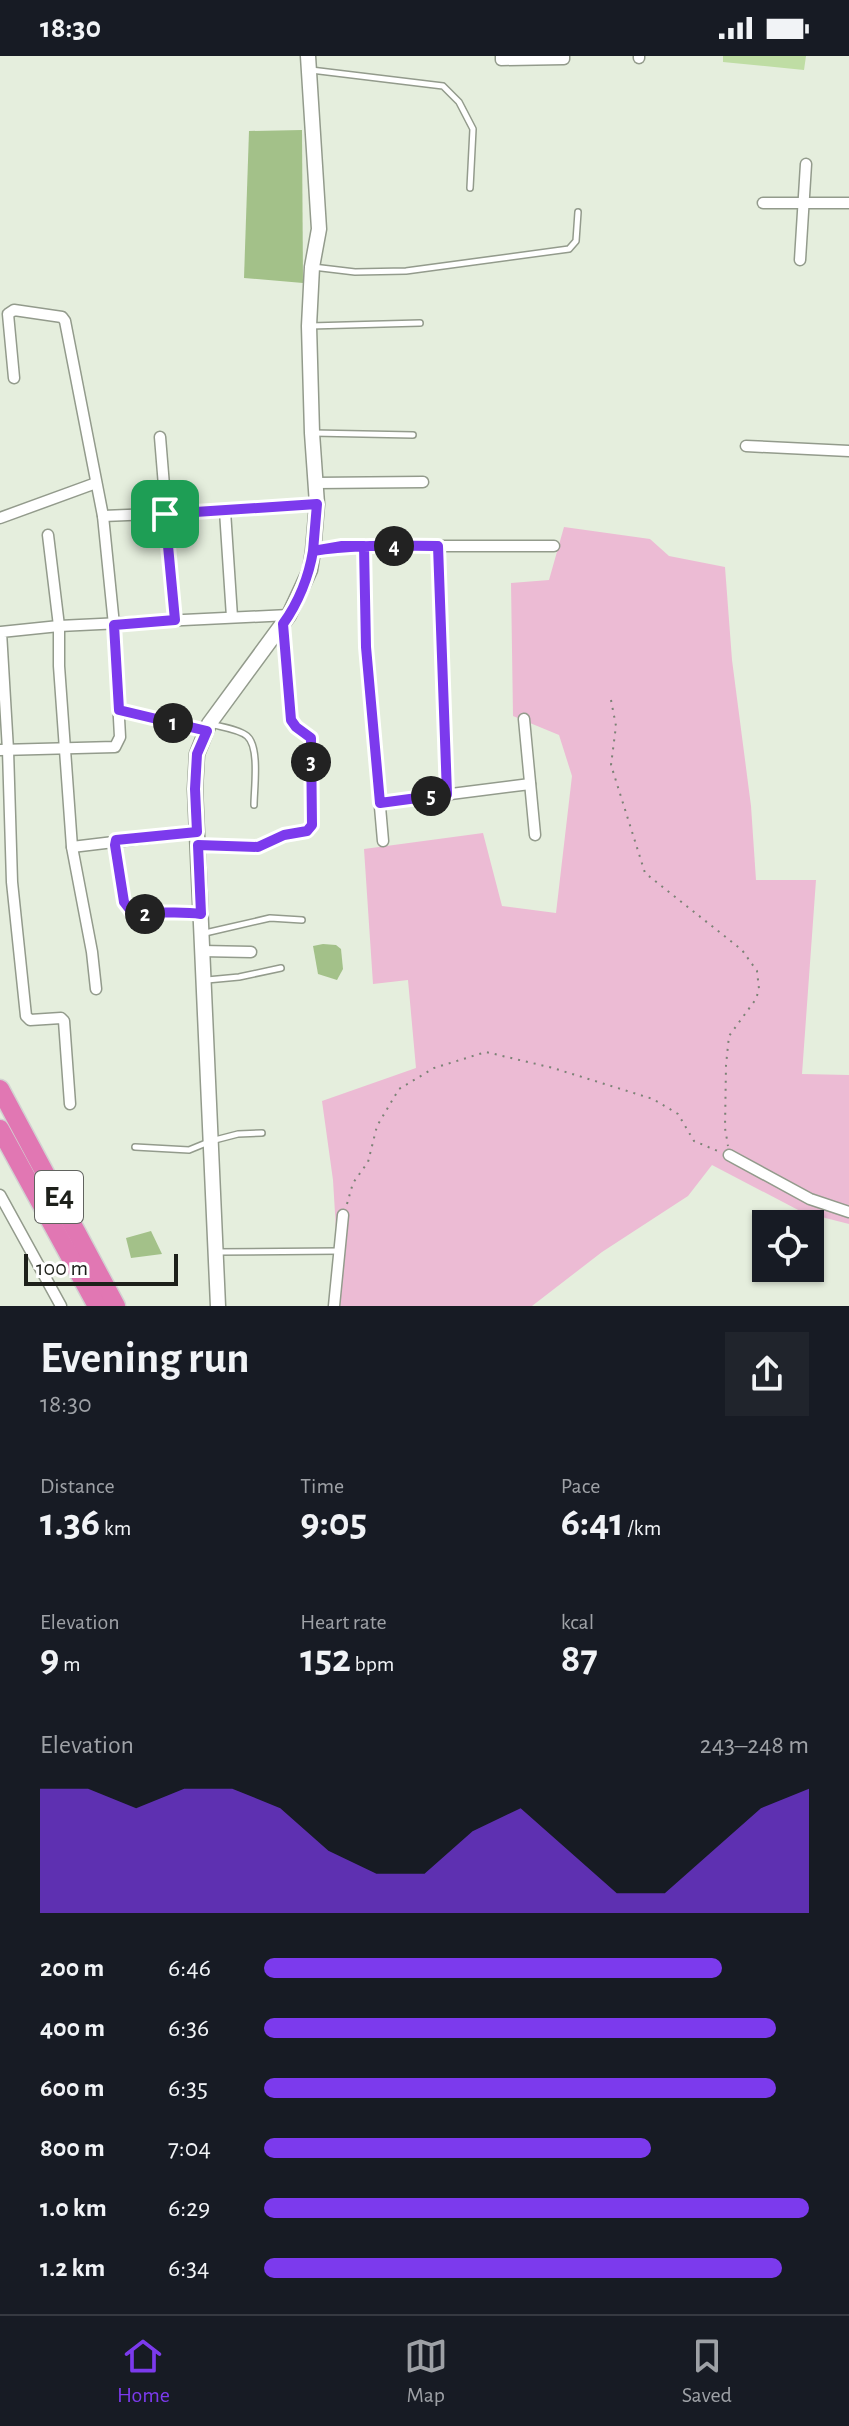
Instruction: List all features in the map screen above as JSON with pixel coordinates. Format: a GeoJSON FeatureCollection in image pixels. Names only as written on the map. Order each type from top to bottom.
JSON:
{"type":"FeatureCollection","features":[{"type":"Feature","properties":{"kind":"highway","name":"E4"},"geometry":{"type":"LineString","coordinates":[[0,1089],[116,1306]]}},
{"type":"Feature","properties":{"kind":"highway","name":"E4"},"geometry":{"type":"LineString","coordinates":[[0,1129],[97,1306]]}},
{"type":"Feature","properties":{"kind":"street"},"geometry":{"type":"LineString","coordinates":[[501,56],[501,60],[564,59],[564,56]]}},
{"type":"Feature","properties":{"kind":"street"},"geometry":{"type":"LineString","coordinates":[[218,1306],[195,789],[197,754],[208,728],[286,620],[310,570],[317,504],[309,326],[312,267],[319,229],[309,63]]}},
{"type":"Feature","properties":{"kind":"street"},"geometry":{"type":"LineString","coordinates":[[800,260],[806,164]]}},
{"type":"Feature","properties":{"kind":"street"},"geometry":{"type":"LineString","coordinates":[[763,203],[849,203]]}},
{"type":"Feature","properties":{"kind":"street"},"geometry":{"type":"LineString","coordinates":[[4,750],[115,747],[120,737],[114,625],[103,516],[62,317],[14,310],[8,314],[14,378]]}},
{"type":"Feature","properties":{"kind":"street"},"geometry":{"type":"LineString","coordinates":[[160,437],[175,620]]}},
{"type":"Feature","properties":{"kind":"street"},"geometry":{"type":"LineString","coordinates":[[746,446],[849,451]]}},
{"type":"Feature","properties":{"kind":"street"},"geometry":{"type":"LineString","coordinates":[[315,483],[423,482]]}},
{"type":"Feature","properties":{"kind":"street"},"geometry":{"type":"LineString","coordinates":[[0,518],[96,483]]}},
{"type":"Feature","properties":{"kind":"street"},"geometry":{"type":"LineString","coordinates":[[103,516],[317,504]]}},
{"type":"Feature","properties":{"kind":"street"},"geometry":{"type":"LineString","coordinates":[[225,511],[232,617]]}},
{"type":"Feature","properties":{"kind":"street"},"geometry":{"type":"LineString","coordinates":[[48,535],[59,626],[72,847],[96,989]]}},
{"type":"Feature","properties":{"kind":"street"},"geometry":{"type":"LineString","coordinates":[[313,551],[342,546],[554,546]]}},
{"type":"Feature","properties":{"kind":"street"},"geometry":{"type":"LineString","coordinates":[[364,546],[366,647],[383,841]]}},
{"type":"Feature","properties":{"kind":"street"},"geometry":{"type":"LineString","coordinates":[[438,546],[447,794]]}},
{"type":"Feature","properties":{"kind":"street"},"geometry":{"type":"LineString","coordinates":[[70,1104],[64,1021],[61,1018],[30,1020],[26,1016],[12,882],[0,630],[232,617],[286,620]]}},
{"type":"Feature","properties":{"kind":"street"},"geometry":{"type":"LineString","coordinates":[[524,719],[535,835]]}},
{"type":"Feature","properties":{"kind":"street"},"geometry":{"type":"LineString","coordinates":[[380,803],[530,784]]}},
{"type":"Feature","properties":{"kind":"street"},"geometry":{"type":"LineString","coordinates":[[72,847],[116,840],[198,839]]}},
{"type":"Feature","properties":{"kind":"street"},"geometry":{"type":"LineString","coordinates":[[202,951],[251,952]]}},
{"type":"Feature","properties":{"kind":"street"},"geometry":{"type":"LineString","coordinates":[[729,1155],[810,1199],[849,1212]]}},
{"type":"Feature","properties":{"kind":"street"},"geometry":{"type":"LineString","coordinates":[[0,1195],[61,1306]]}},
{"type":"Feature","properties":{"kind":"street"},"geometry":{"type":"LineString","coordinates":[[334,1306],[343,1215]]}},
{"type":"Feature","properties":{"kind":"lane"},"geometry":{"type":"LineString","coordinates":[[309,63],[443,86],[459,102],[473,129],[470,188]]}},
{"type":"Feature","properties":{"kind":"lane"},"geometry":{"type":"LineString","coordinates":[[312,267],[355,272],[406,271],[569,249],[576,241],[578,212]]}},
{"type":"Feature","properties":{"kind":"lane"},"geometry":{"type":"LineString","coordinates":[[309,326],[420,323]]}},
{"type":"Feature","properties":{"kind":"lane"},"geometry":{"type":"LineString","coordinates":[[312,433],[413,435]]}},
{"type":"Feature","properties":{"kind":"lane"},"geometry":{"type":"LineString","coordinates":[[198,839],[258,847],[284,835],[307,831],[312,825],[311,738],[291,720],[286,620]]}},
{"type":"Feature","properties":{"kind":"lane"},"geometry":{"type":"LineString","coordinates":[[119,710],[245,734],[255,754],[254,805]]}},
{"type":"Feature","properties":{"kind":"lane"},"geometry":{"type":"LineString","coordinates":[[116,840],[124,902],[131,911],[201,914]]}},
{"type":"Feature","properties":{"kind":"lane"},"geometry":{"type":"LineString","coordinates":[[202,934],[270,918],[302,920]]}},
{"type":"Feature","properties":{"kind":"lane"},"geometry":{"type":"LineString","coordinates":[[203,980],[239,977],[281,968]]}},
{"type":"Feature","properties":{"kind":"lane"},"geometry":{"type":"LineString","coordinates":[[135,1147],[189,1150],[238,1134],[262,1133]]}},
{"type":"Feature","properties":{"kind":"lane"},"geometry":{"type":"LineString","coordinates":[[216,1252],[340,1251]]}},
{"type":"Feature","properties":{"kind":"path"},"geometry":{"type":"LineString","coordinates":[[611,700],[616,726],[611,765],[645,873],[742,950],[757,971],[759,989],[756,999],[729,1036],[725,1128],[729,1155]]}},
{"type":"Feature","properties":{"kind":"path"},"geometry":{"type":"LineString","coordinates":[[343,1215],[353,1183],[368,1162],[377,1126],[399,1089],[434,1068],[486,1052],[553,1068],[653,1099],[678,1114],[694,1141],[729,1155]]}},
{"type":"Feature","properties":{"kind":"shaded area"},"geometry":{"type":"Polygon","coordinates":[[[302,130],[303,283],[244,278],[249,131],[302,130]]]}},
{"type":"Feature","properties":{"kind":"shaded area"},"geometry":{"type":"Polygon","coordinates":[[[564,527],[650,539],[669,556],[725,567],[756,880],[816,880],[802,1074],[849,1075],[849,1224],[824,1218],[824,1210],[798,1210],[712,1165],[688,1196],[602,1252],[532,1306],[336,1306],[337,1246],[333,1180],[322,1101],[416,1068],[408,980],[373,984],[364,849],[483,833],[502,906],[556,913],[572,776],[559,735],[513,716],[511,583],[549,580],[564,527]]]}},
{"type":"Feature","properties":{"kind":"shaded area"},"geometry":{"type":"Polygon","coordinates":[[[336,945],[341,949],[343,969],[337,980],[318,974],[313,946],[336,945]]]}},
{"type":"Feature","properties":{"kind":"shaded area"},"geometry":{"type":"Polygon","coordinates":[[[151,1231],[162,1254],[131,1258],[126,1238],[151,1231]]]}},
{"type":"Feature","properties":{"kind":"building"},"geometry":{"type":"Polygon","coordinates":[[[723,56],[806,56],[804,70],[723,62],[723,56]]]}},
{"type":"Feature","properties":{"kind":"route"},"geometry":{"type":"LineString","coordinates":[[165,514],[175,620],[114,625],[119,710],[207,731],[197,754],[197,832],[116,840],[115,845],[124,902],[131,911],[201,914],[198,845],[258,847],[284,835],[307,831],[312,825],[311,738],[291,720],[283,624],[310,570],[313,551],[342,546],[364,546],[438,546],[447,794],[380,803],[366,647],[364,546],[313,551],[317,504],[165,514]]}}]}
